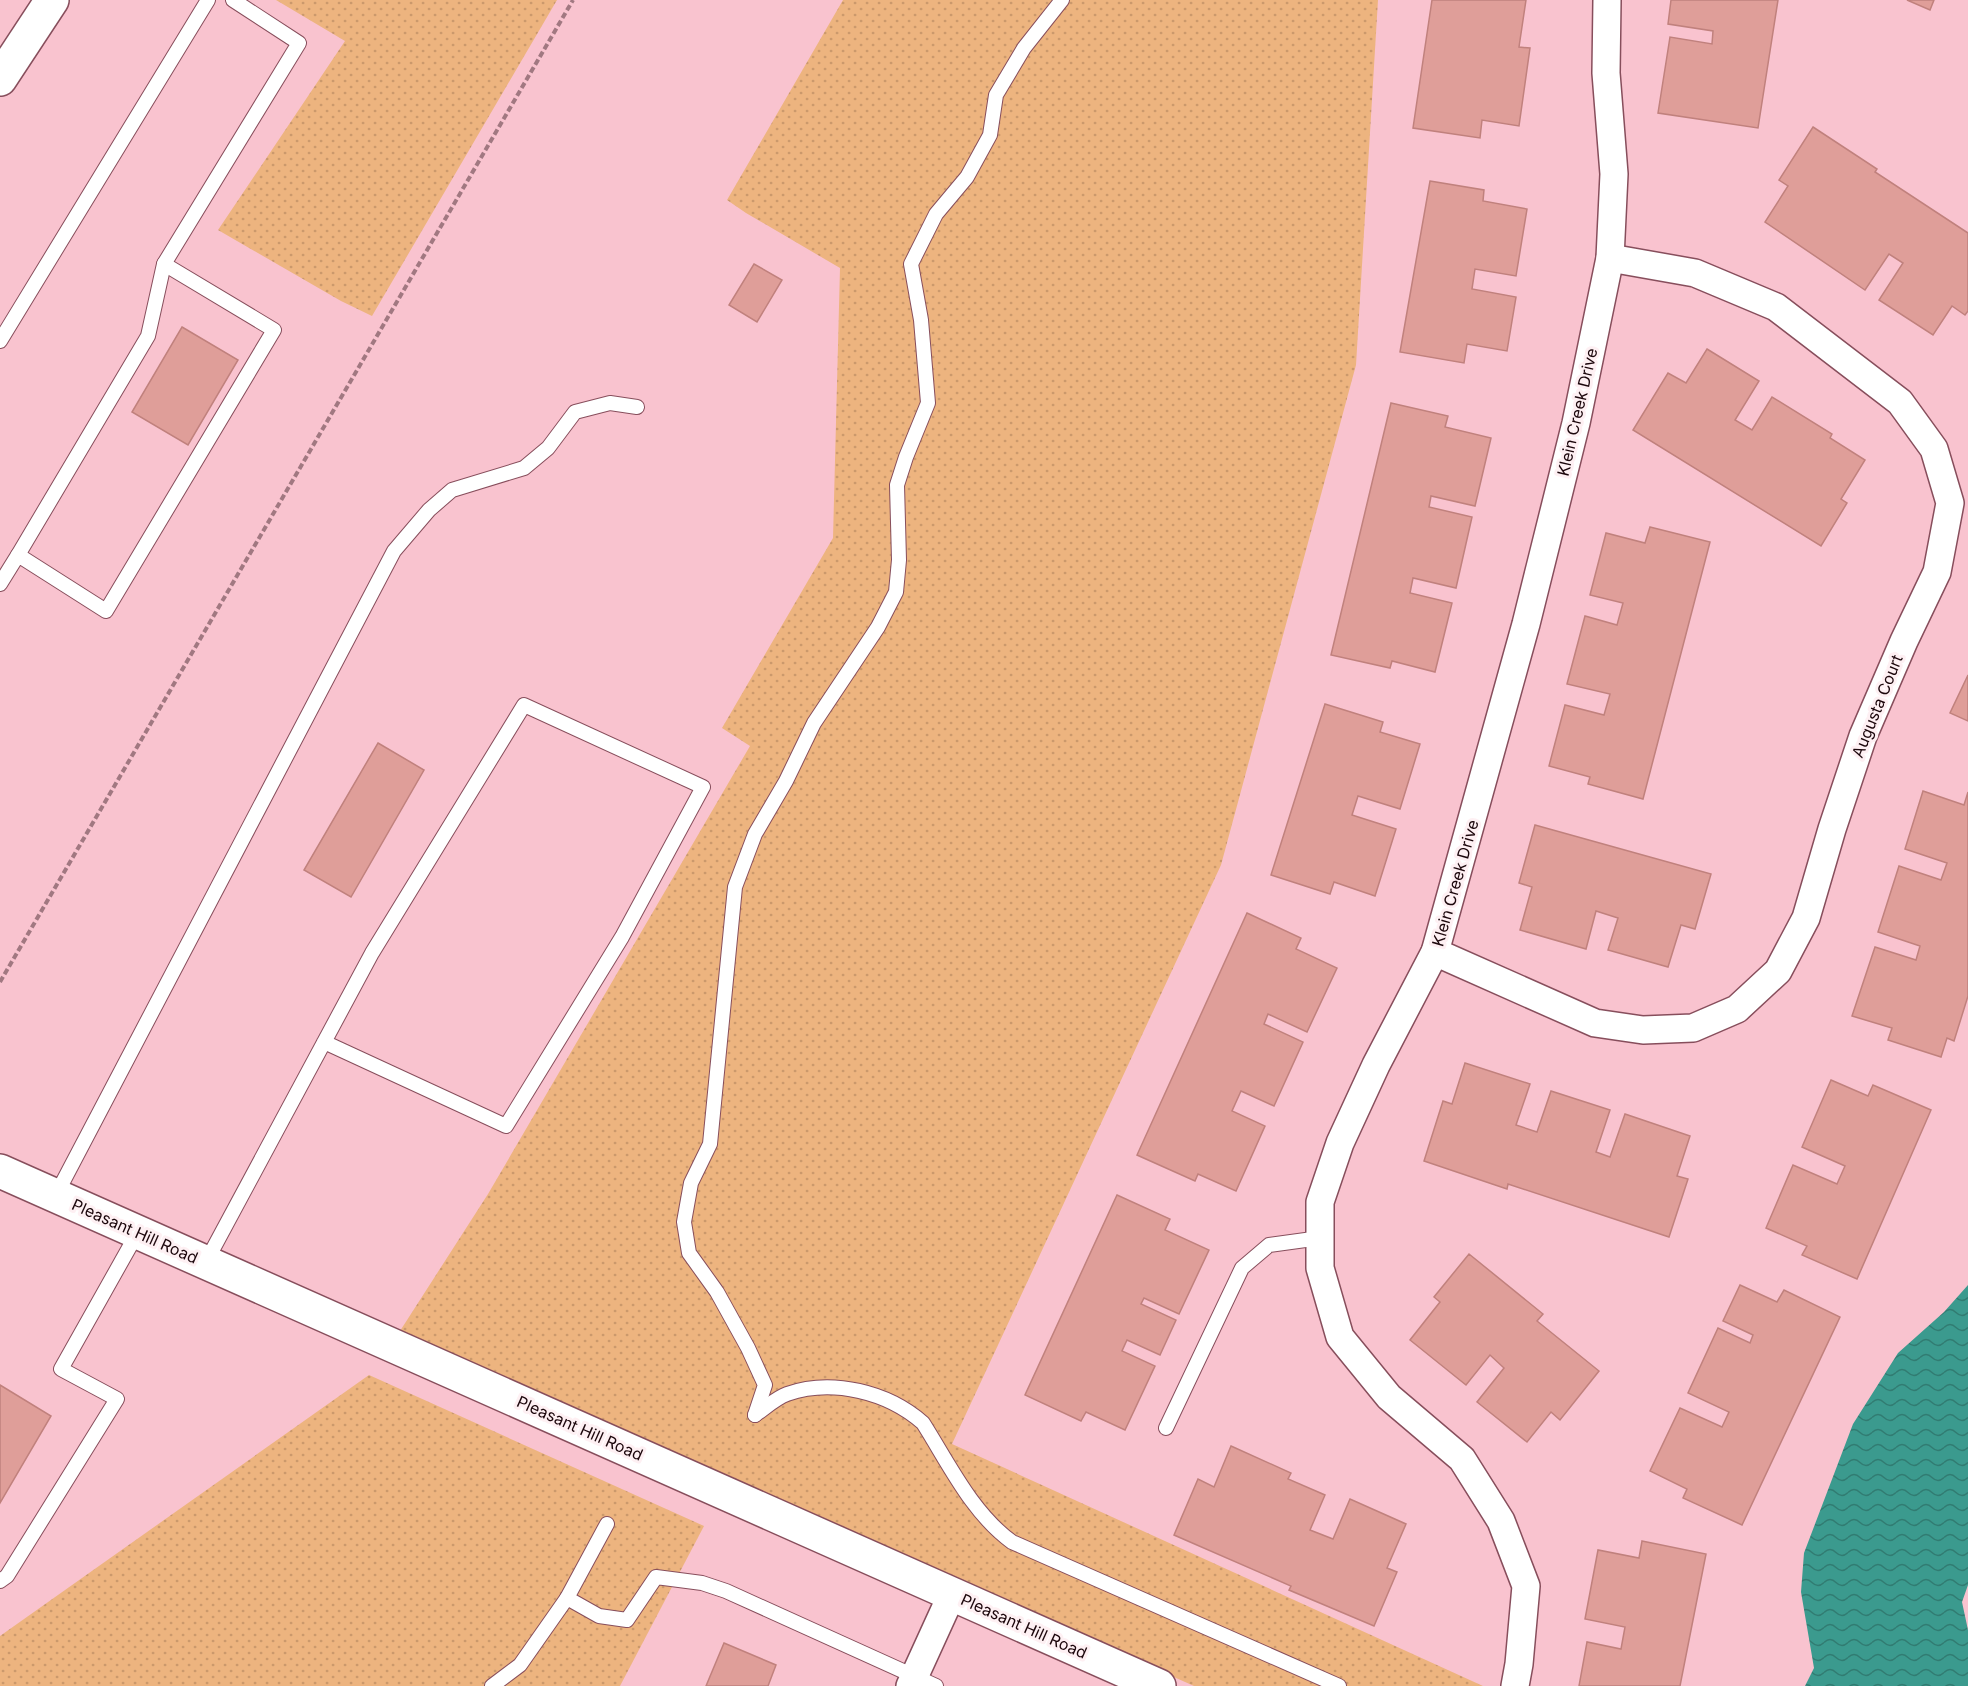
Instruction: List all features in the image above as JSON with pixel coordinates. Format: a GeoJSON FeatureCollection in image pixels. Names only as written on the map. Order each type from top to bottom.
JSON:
{"type":"FeatureCollection","features":[{"type":"Feature","properties":{"kind":"street"},"geometry":{"type":"LineString","coordinates":[[0,79],[52,0]]}},
{"type":"Feature","properties":{"kind":"street","name":"Klein Creek Drive"},"geometry":{"type":"LineString","coordinates":[[1515,1686],[1526,1586],[1501,1521],[1462,1459],[1389,1397],[1340,1337],[1320,1268],[1320,1202],[1340,1143],[1376,1065],[1435,952],[1529,613],[1576,423],[1610,258],[1614,174],[1606,73],[1607,0]]}},
{"type":"Feature","properties":{"kind":"street","name":"Augusta Court"},"geometry":{"type":"LineString","coordinates":[[1435,952],[1595,1023],[1643,1030],[1693,1028],[1737,1009],[1778,971],[1806,918],[1863,736],[1937,572],[1950,503],[1934,448],[1900,402],[1776,307],[1695,273],[1610,258]]}},
{"type":"Feature","properties":{"kind":"street","name":"Pleasant Hill Road"},"geometry":{"type":"LineString","coordinates":[[0,1171],[1159,1686]]}},
{"type":"Feature","properties":{"kind":"street"},"geometry":{"type":"LineString","coordinates":[[920,1683],[952,1594]]}},
{"type":"Feature","properties":{"kind":"lane"},"geometry":{"type":"LineString","coordinates":[[0,341],[208,0]]}},
{"type":"Feature","properties":{"kind":"lane"},"geometry":{"type":"LineString","coordinates":[[0,584],[148,336],[164,264],[298,43],[233,0]]}},
{"type":"Feature","properties":{"kind":"lane"},"geometry":{"type":"LineString","coordinates":[[1062,0],[1024,48],[996,95],[990,135],[967,177],[936,214],[911,264],[921,320],[928,402],[897,485],[899,560],[896,592],[878,627],[814,723],[786,781],[755,834],[735,887],[710,1144],[691,1183],[684,1222],[689,1253],[717,1292],[748,1348],[765,1385],[755,1415],[784,1395],[807,1388],[833,1388],[862,1392],[889,1401],[910,1412],[923,1423],[980,1512],[996,1531],[1012,1542],[1339,1686]]}},
{"type":"Feature","properties":{"kind":"lane"},"geometry":{"type":"LineString","coordinates":[[18,555],[106,611],[274,330],[164,264]]}},
{"type":"Feature","properties":{"kind":"lane"},"geometry":{"type":"LineString","coordinates":[[56,1195],[394,551],[429,510],[452,490],[524,468],[548,448],[574,412],[610,403],[637,407]]}},
{"type":"Feature","properties":{"kind":"lane"},"geometry":{"type":"LineString","coordinates":[[206,1262],[324,1042],[372,953],[524,705],[703,787],[622,937],[506,1126],[324,1042]]}},
{"type":"Feature","properties":{"kind":"lane"},"geometry":{"type":"LineString","coordinates":[[0,1581],[7,1576],[117,1399],[61,1369],[138,1232]]}},
{"type":"Feature","properties":{"kind":"lane"},"geometry":{"type":"LineString","coordinates":[[1166,1428],[1242,1268],[1269,1245],[1320,1238]]}},
{"type":"Feature","properties":{"kind":"lane"},"geometry":{"type":"LineString","coordinates":[[492,1686],[520,1665],[567,1598],[607,1524]]}},
{"type":"Feature","properties":{"kind":"lane"},"geometry":{"type":"LineString","coordinates":[[567,1598],[598,1616],[627,1620],[656,1577],[702,1583],[726,1591],[920,1683]]}},
{"type":"Feature","properties":{"kind":"path"},"geometry":{"type":"LineString","coordinates":[[0,982],[573,0]]}},
{"type":"Feature","properties":{"kind":"shaded area"},"geometry":{"type":"Polygon","coordinates":[[[276,0],[557,0],[372,316],[341,301],[218,230],[345,41],[276,0]]]}},
{"type":"Feature","properties":{"kind":"shaded area"},"geometry":{"type":"Polygon","coordinates":[[[843,0],[1378,0],[1356,365],[1221,865],[952,1444],[1483,1686],[1194,1686],[400,1331],[488,1194],[750,746],[722,728],[833,538],[840,268],[727,200],[843,0]]]}},
{"type":"Feature","properties":{"kind":"shaded area"},"geometry":{"type":"Polygon","coordinates":[[[369,1375],[704,1526],[620,1686],[0,1686],[0,1636],[369,1375]]]}},
{"type":"Feature","properties":{"kind":"water"},"geometry":{"type":"Polygon","coordinates":[[[1968,1285],[1968,1585],[1962,1602],[1968,1630],[1968,1686],[1805,1686],[1814,1668],[1801,1592],[1804,1553],[1853,1424],[1898,1353],[1944,1312],[1968,1285]]]}},
{"type":"Feature","properties":{"kind":"building"},"geometry":{"type":"Polygon","coordinates":[[[1432,0],[1526,0],[1519,47],[1530,48],[1519,126],[1482,120],[1480,138],[1413,128],[1432,0]]]}},
{"type":"Feature","properties":{"kind":"building"},"geometry":{"type":"Polygon","coordinates":[[[1671,0],[1778,0],[1758,128],[1658,113],[1670,37],[1712,44],[1713,31],[1668,24],[1671,0]]]}},
{"type":"Feature","properties":{"kind":"building"},"geometry":{"type":"Polygon","coordinates":[[[1907,0],[1934,0],[1930,10],[1907,0]]]}},
{"type":"Feature","properties":{"kind":"building"},"geometry":{"type":"Polygon","coordinates":[[[1813,127],[1877,169],[1875,172],[1968,233],[1968,311],[1965,315],[1952,306],[1933,335],[1879,300],[1903,263],[1889,254],[1865,290],[1765,222],[1788,186],[1779,180],[1813,127]]]}},
{"type":"Feature","properties":{"kind":"building"},"geometry":{"type":"Polygon","coordinates":[[[1430,181],[1484,190],[1483,201],[1527,209],[1516,276],[1475,269],[1472,289],[1516,297],[1507,351],[1467,344],[1464,363],[1400,352],[1430,181]]]}},
{"type":"Feature","properties":{"kind":"building"},"geometry":{"type":"Polygon","coordinates":[[[754,264],[782,280],[757,322],[729,305],[754,264]]]}},
{"type":"Feature","properties":{"kind":"building"},"geometry":{"type":"Polygon","coordinates":[[[182,327],[238,360],[188,445],[132,412],[182,327]]]}},
{"type":"Feature","properties":{"kind":"building"},"geometry":{"type":"Polygon","coordinates":[[[1707,349],[1759,381],[1735,420],[1752,430],[1772,397],[1832,434],[1830,438],[1865,460],[1841,499],[1847,503],[1821,546],[1633,430],[1668,373],[1686,383],[1707,349]]]}},
{"type":"Feature","properties":{"kind":"building"},"geometry":{"type":"Polygon","coordinates":[[[1391,403],[1448,416],[1445,427],[1491,438],[1475,506],[1431,496],[1429,507],[1472,517],[1456,588],[1413,578],[1410,593],[1452,603],[1435,672],[1392,661],[1390,668],[1331,655],[1391,403]]]}},
{"type":"Feature","properties":{"kind":"building"},"geometry":{"type":"Polygon","coordinates":[[[1650,527],[1710,542],[1643,799],[1588,784],[1590,777],[1549,766],[1565,705],[1604,715],[1610,694],[1567,684],[1585,616],[1617,625],[1623,603],[1590,595],[1606,533],[1645,543],[1650,527]]]}},
{"type":"Feature","properties":{"kind":"building"},"geometry":{"type":"Polygon","coordinates":[[[1968,675],[1968,721],[1950,713],[1968,675]]]}},
{"type":"Feature","properties":{"kind":"building"},"geometry":{"type":"Polygon","coordinates":[[[1325,704],[1383,722],[1380,732],[1420,744],[1400,809],[1358,796],[1352,815],[1396,829],[1375,896],[1334,882],[1330,894],[1271,875],[1325,704]]]}},
{"type":"Feature","properties":{"kind":"building"},"geometry":{"type":"Polygon","coordinates":[[[378,743],[424,770],[351,897],[304,870],[378,743]]]}},
{"type":"Feature","properties":{"kind":"building"},"geometry":{"type":"Polygon","coordinates":[[[1923,791],[1964,805],[1968,792],[1968,996],[1954,1041],[1947,1038],[1941,1057],[1888,1040],[1892,1028],[1852,1016],[1875,947],[1916,960],[1920,946],[1878,932],[1899,866],[1941,880],[1947,863],[1905,849],[1923,791]]]}},
{"type":"Feature","properties":{"kind":"building"},"geometry":{"type":"Polygon","coordinates":[[[1535,825],[1711,874],[1695,929],[1681,925],[1668,967],[1608,950],[1618,918],[1596,911],[1586,949],[1520,930],[1532,887],[1519,883],[1535,825]]]}},
{"type":"Feature","properties":{"kind":"building"},"geometry":{"type":"Polygon","coordinates":[[[1247,913],[1301,938],[1296,949],[1337,968],[1307,1032],[1268,1014],[1264,1024],[1303,1042],[1274,1106],[1241,1091],[1232,1111],[1265,1126],[1236,1191],[1198,1174],[1195,1181],[1137,1155],[1247,913]]]}},
{"type":"Feature","properties":{"kind":"building"},"geometry":{"type":"Polygon","coordinates":[[[1465,1063],[1530,1084],[1516,1125],[1537,1132],[1551,1091],[1610,1110],[1596,1152],[1610,1157],[1625,1114],[1690,1136],[1677,1176],[1688,1179],[1669,1237],[1508,1184],[1507,1189],[1424,1161],[1443,1101],[1452,1104],[1465,1063]]]}},
{"type":"Feature","properties":{"kind":"building"},"geometry":{"type":"Polygon","coordinates":[[[1831,1080],[1868,1096],[1873,1085],[1931,1110],[1857,1279],[1802,1255],[1807,1246],[1766,1228],[1793,1165],[1837,1184],[1845,1166],[1802,1147],[1831,1080]]]}},
{"type":"Feature","properties":{"kind":"building"},"geometry":{"type":"Polygon","coordinates":[[[1117,1195],[1170,1219],[1165,1230],[1209,1250],[1179,1314],[1144,1298],[1141,1304],[1176,1320],[1160,1355],[1127,1340],[1122,1351],[1155,1366],[1125,1430],[1086,1412],[1081,1421],[1025,1395],[1117,1195]]]}},
{"type":"Feature","properties":{"kind":"building"},"geometry":{"type":"Polygon","coordinates":[[[1469,1254],[1543,1314],[1537,1321],[1599,1371],[1560,1420],[1551,1412],[1527,1442],[1477,1402],[1504,1368],[1490,1355],[1466,1385],[1410,1340],[1440,1302],[1434,1297],[1469,1254]]]}},
{"type":"Feature","properties":{"kind":"building"},"geometry":{"type":"Polygon","coordinates":[[[1740,1285],[1777,1302],[1784,1290],[1840,1317],[1742,1525],[1683,1498],[1687,1489],[1650,1471],[1680,1408],[1722,1427],[1729,1412],[1688,1393],[1718,1328],[1750,1343],[1753,1335],[1723,1321],[1740,1285]]]}},
{"type":"Feature","properties":{"kind":"building"},"geometry":{"type":"Polygon","coordinates":[[[0,1385],[51,1416],[0,1503],[0,1385]]]}},
{"type":"Feature","properties":{"kind":"building"},"geometry":{"type":"Polygon","coordinates":[[[1231,1446],[1291,1473],[1288,1479],[1325,1495],[1310,1530],[1333,1539],[1350,1499],[1406,1524],[1387,1568],[1397,1572],[1374,1626],[1289,1590],[1291,1586],[1174,1535],[1198,1479],[1214,1487],[1231,1446]]]}},
{"type":"Feature","properties":{"kind":"building"},"geometry":{"type":"Polygon","coordinates":[[[1642,1541],[1706,1554],[1680,1686],[1579,1686],[1587,1642],[1621,1649],[1625,1627],[1585,1619],[1598,1550],[1639,1558],[1642,1541]]]}},
{"type":"Feature","properties":{"kind":"building"},"geometry":{"type":"Polygon","coordinates":[[[724,1643],[776,1665],[768,1686],[706,1686],[724,1643]]]}}]}
